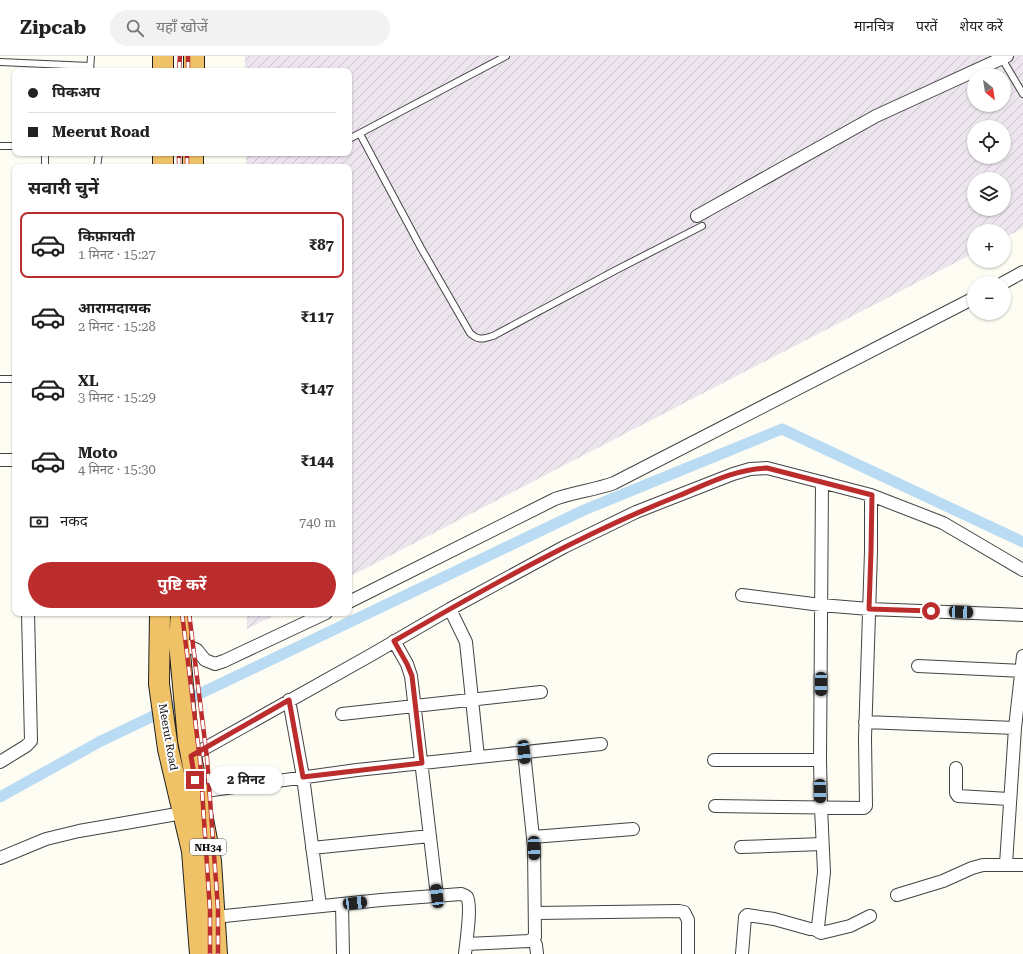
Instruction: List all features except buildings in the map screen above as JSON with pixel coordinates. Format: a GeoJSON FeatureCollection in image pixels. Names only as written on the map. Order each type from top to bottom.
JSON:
{"type":"FeatureCollection","features":[{"type":"Feature","properties":{"kind":"highway"},"geometry":{"type":"LineString","coordinates":[[163,56],[163,68]]}},
{"type":"Feature","properties":{"kind":"highway"},"geometry":{"type":"LineString","coordinates":[[194,56],[194,68]]}},
{"type":"Feature","properties":{"kind":"highway","name":"Meerut Road"},"geometry":{"type":"LineString","coordinates":[[160,616],[159,684],[168,750],[192,851],[200,954]]}},
{"type":"Feature","properties":{"kind":"highway","name":"Meerut Road"},"geometry":{"type":"LineString","coordinates":[[181,616],[179,642],[182,683],[189,748],[211,861],[217,954]]}},
{"type":"Feature","properties":{"kind":"street"},"geometry":{"type":"LineString","coordinates":[[699,221],[876,116],[1003,57]]}},
{"type":"Feature","properties":{"kind":"street"},"geometry":{"type":"LineString","coordinates":[[1011,279],[1023,272]]}},
{"type":"Feature","properties":{"kind":"street"},"geometry":{"type":"LineString","coordinates":[[352,600],[555,499],[568,494],[604,487],[614,483],[967,302]]}},
{"type":"Feature","properties":{"kind":"street"},"geometry":{"type":"LineString","coordinates":[[0,460],[12,460]]}},
{"type":"Feature","properties":{"kind":"street"},"geometry":{"type":"LineString","coordinates":[[189,748],[289,700],[450,609],[564,547],[630,515],[733,474],[750,469],[767,468],[872,495],[943,523],[1023,570]]}},
{"type":"Feature","properties":{"kind":"street"},"geometry":{"type":"LineString","coordinates":[[814,929],[818,927],[824,878],[820,760],[822,482]]}},
{"type":"Feature","properties":{"kind":"street"},"geometry":{"type":"LineString","coordinates":[[715,806],[864,808],[866,806],[865,722],[872,495]]}},
{"type":"Feature","properties":{"kind":"street"},"geometry":{"type":"LineString","coordinates":[[742,595],[821,605],[869,609],[1023,615]]}},
{"type":"Feature","properties":{"kind":"street"},"geometry":{"type":"LineString","coordinates":[[450,609],[466,642],[478,757]]}},
{"type":"Feature","properties":{"kind":"street"},"geometry":{"type":"LineString","coordinates":[[0,762],[26,746],[31,741],[28,616]]}},
{"type":"Feature","properties":{"kind":"street"},"geometry":{"type":"LineString","coordinates":[[179,642],[197,650],[205,660],[215,664],[320,616]]}},
{"type":"Feature","properties":{"kind":"street"},"geometry":{"type":"LineString","coordinates":[[394,641],[410,671],[437,896]]}},
{"type":"Feature","properties":{"kind":"street"},"geometry":{"type":"LineString","coordinates":[[1006,864],[1015,728],[1023,656]]}},
{"type":"Feature","properties":{"kind":"street"},"geometry":{"type":"LineString","coordinates":[[918,666],[1022,671]]}},
{"type":"Feature","properties":{"kind":"street"},"geometry":{"type":"LineString","coordinates":[[342,714],[541,692]]}},
{"type":"Feature","properties":{"kind":"street"},"geometry":{"type":"LineString","coordinates":[[289,700],[303,777],[320,906]]}},
{"type":"Feature","properties":{"kind":"street"},"geometry":{"type":"LineString","coordinates":[[865,722],[1015,728]]}},
{"type":"Feature","properties":{"kind":"street"},"geometry":{"type":"LineString","coordinates":[[198,792],[303,777],[601,744]]}},
{"type":"Feature","properties":{"kind":"street"},"geometry":{"type":"LineString","coordinates":[[215,917],[461,894],[468,899],[466,949],[529,941],[533,939],[536,932],[536,913],[533,837],[524,752]]}},
{"type":"Feature","properties":{"kind":"street"},"geometry":{"type":"LineString","coordinates":[[714,760],[820,760]]}},
{"type":"Feature","properties":{"kind":"street"},"geometry":{"type":"LineString","coordinates":[[956,768],[956,793],[958,796],[1010,799]]}},
{"type":"Feature","properties":{"kind":"street"},"geometry":{"type":"LineString","coordinates":[[0,858],[46,839],[79,831],[183,813]]}},
{"type":"Feature","properties":{"kind":"street"},"geometry":{"type":"LineString","coordinates":[[533,837],[633,829]]}},
{"type":"Feature","properties":{"kind":"street"},"geometry":{"type":"LineString","coordinates":[[312,848],[430,836]]}},
{"type":"Feature","properties":{"kind":"street"},"geometry":{"type":"LineString","coordinates":[[741,847],[822,844]]}},
{"type":"Feature","properties":{"kind":"street"},"geometry":{"type":"LineString","coordinates":[[897,895],[943,881],[978,866],[1023,864]]}},
{"type":"Feature","properties":{"kind":"street"},"geometry":{"type":"LineString","coordinates":[[342,904],[343,954]]}},
{"type":"Feature","properties":{"kind":"street"},"geometry":{"type":"LineString","coordinates":[[536,913],[684,912],[688,920],[688,954]]}},
{"type":"Feature","properties":{"kind":"street"},"geometry":{"type":"LineString","coordinates":[[742,954],[745,917],[747,915],[814,929],[821,933],[850,926],[870,916]]}},
{"type":"Feature","properties":{"kind":"street"},"geometry":{"type":"LineString","coordinates":[[533,939],[536,945],[537,954]]}},
{"type":"Feature","properties":{"kind":"lane"},"geometry":{"type":"LineString","coordinates":[[0,62],[90,68],[91,56]]}},
{"type":"Feature","properties":{"kind":"lane"},"geometry":{"type":"LineString","coordinates":[[352,138],[506,56]]}},
{"type":"Feature","properties":{"kind":"lane"},"geometry":{"type":"LineString","coordinates":[[1003,57],[1023,94]]}},
{"type":"Feature","properties":{"kind":"lane"},"geometry":{"type":"LineString","coordinates":[[360,134],[421,248],[470,333],[475,338],[483,339],[493,336],[616,270],[699,221]]}},
{"type":"Feature","properties":{"kind":"lane"},"geometry":{"type":"LineString","coordinates":[[0,146],[12,146]]}},
{"type":"Feature","properties":{"kind":"lane"},"geometry":{"type":"LineString","coordinates":[[0,379],[12,379]]}},
{"type":"Feature","properties":{"kind":"shaded area"},"geometry":{"type":"Polygon","coordinates":[[[245,56],[1023,56],[1023,228],[1011,234],[1011,224],[967,224],[967,257],[352,575],[352,164],[246,164],[246,156],[352,156],[352,68],[245,68],[245,56]]]}},
{"type":"Feature","properties":{"kind":"shaded area"},"geometry":{"type":"Polygon","coordinates":[[[247,616],[273,616],[247,629],[247,616]]]}},
{"type":"Feature","properties":{"kind":"waterway"},"geometry":{"type":"LineString","coordinates":[[0,797],[101,741],[584,510],[782,429],[1023,542]]}},
{"type":"Feature","properties":{"kind":"railway"},"geometry":{"type":"LineString","coordinates":[[179,68],[180,56]]}},
{"type":"Feature","properties":{"kind":"railway"},"geometry":{"type":"LineString","coordinates":[[188,56],[188,68]]}},
{"type":"Feature","properties":{"kind":"railway"},"geometry":{"type":"LineString","coordinates":[[179,156],[179,164]]}},
{"type":"Feature","properties":{"kind":"railway"},"geometry":{"type":"LineString","coordinates":[[187,156],[187,164]]}},
{"type":"Feature","properties":{"kind":"railway"},"geometry":{"type":"LineString","coordinates":[[182,616],[200,760],[210,910],[210,954]]}},
{"type":"Feature","properties":{"kind":"railway"},"geometry":{"type":"LineString","coordinates":[[189,616],[207,758],[218,909],[218,954]]}},
{"type":"Feature","properties":{"kind":"route"},"geometry":{"type":"LineString","coordinates":[[195,780],[191,756],[289,700],[303,777],[422,763],[412,676],[394,641],[564,547],[636,512],[733,474],[750,469],[767,468],[872,495],[869,609],[931,611]]}}]}
